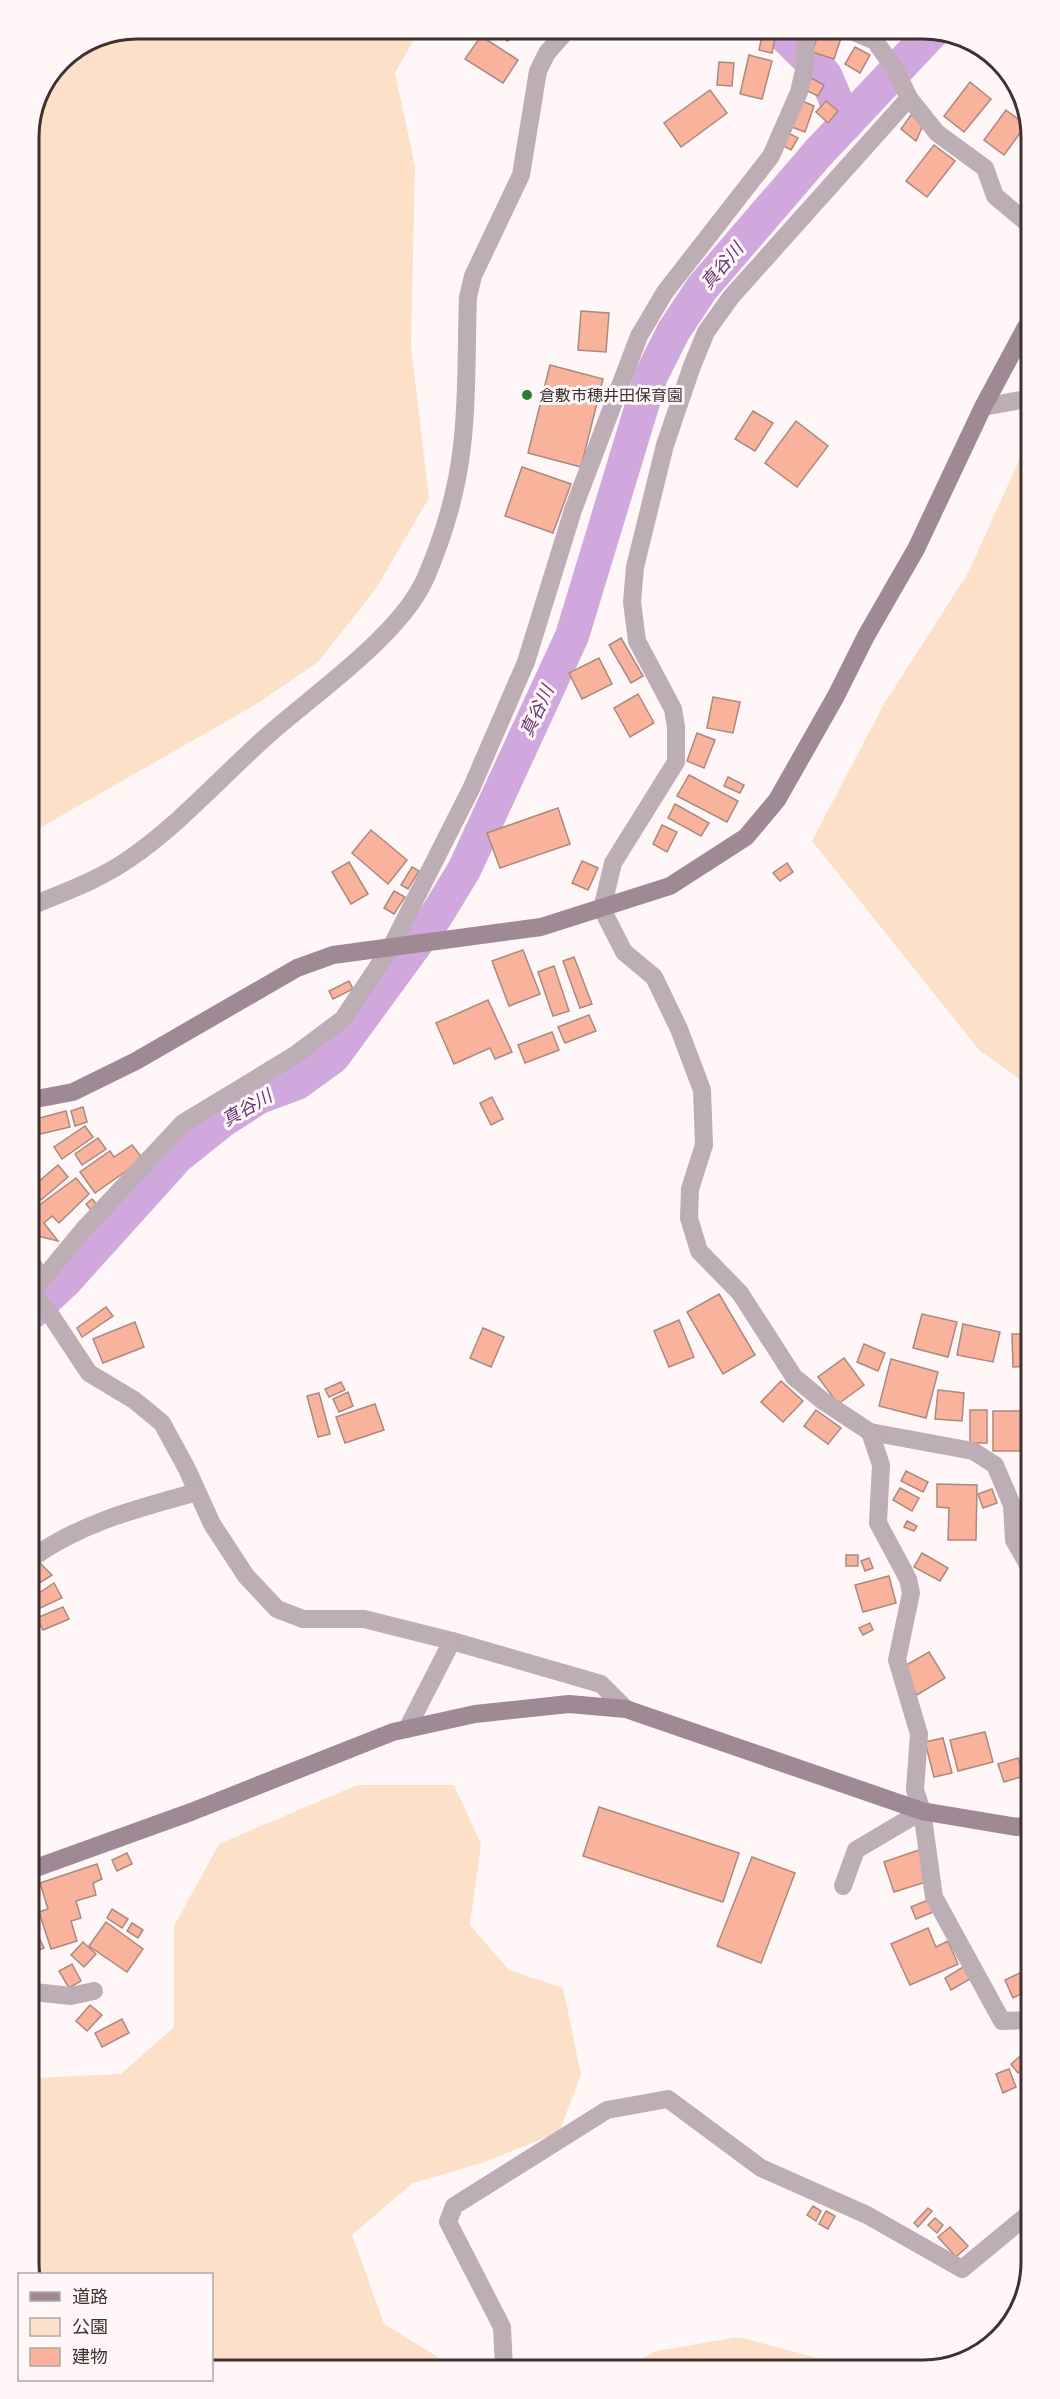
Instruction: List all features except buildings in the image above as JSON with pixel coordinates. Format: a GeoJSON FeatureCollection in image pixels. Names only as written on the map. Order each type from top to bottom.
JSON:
{"type":"FeatureCollection","features":[{"type":"Feature","properties":{"kind":"street"},"geometry":{"type":"LineString","coordinates":[[39,903],[95,879],[129,859],[191,810],[267,736],[342,672],[406,611],[425,579],[450,512],[462,445],[468,297],[473,276],[521,175],[538,71],[547,53],[559,39]]}},
{"type":"Feature","properties":{"kind":"street"},"geometry":{"type":"LineString","coordinates":[[39,1286],[91,1221],[183,1123],[295,1055],[343,1019],[398,946],[471,789],[526,662],[573,510],[639,336],[665,292],[771,156],[800,92],[805,66],[806,39]]}},
{"type":"Feature","properties":{"kind":"street"},"geometry":{"type":"LineString","coordinates":[[871,39],[875,41],[895,69],[909,98],[937,133],[985,168],[995,196],[1021,218]]}},
{"type":"Feature","properties":{"kind":"street"},"geometry":{"type":"LineString","coordinates":[[909,98],[731,297],[706,333],[692,366],[663,456],[635,567],[632,602],[637,640],[673,710],[676,727],[676,762],[613,863],[602,909],[624,952],[654,977],[679,1029],[702,1090],[704,1145],[690,1189],[689,1218],[699,1251],[740,1293],[794,1377],[823,1401],[870,1432],[973,1451],[995,1465],[1021,1504],[1014,1540],[1021,1552]]}},
{"type":"Feature","properties":{"kind":"street"},"geometry":{"type":"LineString","coordinates":[[39,1098],[73,1092],[136,1061],[297,968],[333,955],[541,927],[670,886],[746,837],[777,800],[916,549],[983,407],[1021,336]]}},
{"type":"Feature","properties":{"kind":"street"},"geometry":{"type":"LineString","coordinates":[[983,407],[1021,400]]}},
{"type":"Feature","properties":{"kind":"street"},"geometry":{"type":"LineString","coordinates":[[39,1301],[90,1372],[134,1400],[162,1423],[212,1524],[246,1576],[277,1609],[303,1619],[364,1619],[453,1641],[601,1684],[626,1708]]}},
{"type":"Feature","properties":{"kind":"street"},"geometry":{"type":"LineString","coordinates":[[870,1432],[881,1465],[878,1522],[908,1579],[910,1593],[897,1660],[919,1734],[915,1790],[922,1811],[934,1897],[1002,2021],[1021,2020]]}},
{"type":"Feature","properties":{"kind":"street"},"geometry":{"type":"LineString","coordinates":[[39,1554],[80,1528],[127,1511],[197,1492]]}},
{"type":"Feature","properties":{"kind":"street"},"geometry":{"type":"LineString","coordinates":[[407,1729],[453,1641]]}},
{"type":"Feature","properties":{"kind":"street"},"geometry":{"type":"LineString","coordinates":[[39,1867],[191,1812],[407,1729],[475,1714],[557,1706],[626,1708],[922,1811],[1021,1826]]}},
{"type":"Feature","properties":{"kind":"street"},"geometry":{"type":"LineString","coordinates":[[843,1886],[856,1850],[922,1811]]}},
{"type":"Feature","properties":{"kind":"street"},"geometry":{"type":"LineString","coordinates":[[39,1993],[71,1996],[94,1991]]}},
{"type":"Feature","properties":{"kind":"street"},"geometry":{"type":"LineString","coordinates":[[504,2360],[502,2326],[448,2222],[454,2206],[607,2110],[668,2099],[761,2168],[867,2215],[962,2269],[1021,2220]]}},
{"type":"Feature","properties":{"kind":"green space"},"geometry":{"type":"Polygon","coordinates":[[[137,39],[414,39],[395,73],[415,166],[411,346],[429,498],[375,590],[318,662],[255,705],[39,828],[39,131],[42,112],[56,83],[68,68],[100,46],[118,41],[137,39]]]}},
{"type":"Feature","properties":{"kind":"green space"},"geometry":{"type":"Polygon","coordinates":[[[1021,456],[1021,1080],[979,1050],[812,841],[884,704],[968,573],[1021,456]]]}},
{"type":"Feature","properties":{"kind":"green space"},"geometry":{"type":"Polygon","coordinates":[[[357,1785],[454,1785],[481,1844],[470,1925],[509,1970],[563,1988],[581,2075],[559,2132],[485,2162],[413,2183],[352,2235],[384,2324],[443,2360],[213,2360],[213,2273],[40,2273],[39,2078],[121,2074],[174,2027],[174,1926],[219,1844],[357,1785]]]}},
{"type":"Feature","properties":{"kind":"green space"},"geometry":{"type":"Polygon","coordinates":[[[739,2337],[824,2360],[638,2360],[657,2351],[739,2337]]]}},
{"type":"Feature","properties":{"kind":"waterway"},"geometry":{"type":"LineString","coordinates":[[788,39],[825,75],[846,124]]}},
{"type":"Feature","properties":{"kind":"waterway","name":"真谷川"},"geometry":{"type":"LineString","coordinates":[[39,1305],[66,1280],[177,1157],[222,1121],[259,1097],[297,1083],[333,1057],[436,916],[464,870],[572,636],[651,376],[673,332],[702,288],[819,152],[926,39]]}},
{"type":"Feature","properties":{"kind":"place","name":"倉敷市穂井田保育園"},"geometry":{"type":"Point","coordinates":[527,395]}}]}
